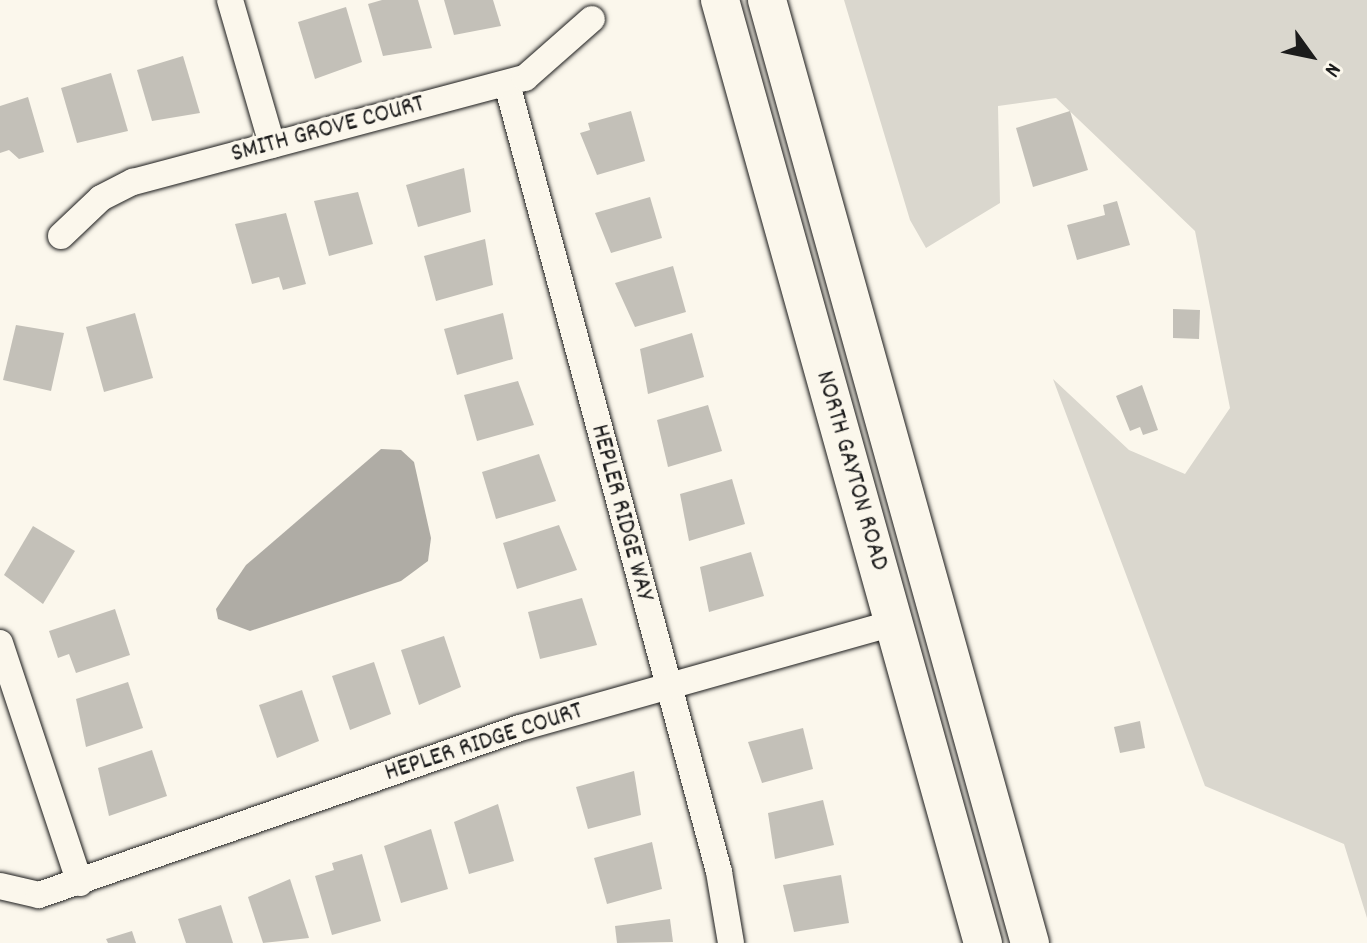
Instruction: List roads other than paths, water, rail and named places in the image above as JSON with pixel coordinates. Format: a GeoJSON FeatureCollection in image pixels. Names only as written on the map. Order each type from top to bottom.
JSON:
{"type":"FeatureCollection","features":[{"type":"Feature","properties":{"kind":"main road","name":"NORTH GAYTON ROAD"},"geometry":{"type":"LineString","coordinates":[[720,0],[983,943]]}},
{"type":"Feature","properties":{"kind":"main road","name":"NORTH GAYTON ROAD"},"geometry":{"type":"LineString","coordinates":[[767,0],[1030,943]]}},
{"type":"Feature","properties":{"kind":"street"},"geometry":{"type":"LineString","coordinates":[[230,0],[272,145]]}},
{"type":"Feature","properties":{"kind":"street","name":"SMITH GROVE COURT"},"geometry":{"type":"LineString","coordinates":[[61,236],[117,188],[507,84],[536,72],[592,19]]}},
{"type":"Feature","properties":{"kind":"street","name":"HEPLER RIDGE WAY"},"geometry":{"type":"LineString","coordinates":[[507,84],[719,872],[731,943]]}},
{"type":"Feature","properties":{"kind":"street","name":"HEPLER RIDGE COURT"},"geometry":{"type":"LineString","coordinates":[[0,886],[39,895],[80,883],[520,728],[894,623]]}},
{"type":"Feature","properties":{"kind":"street"},"geometry":{"type":"LineString","coordinates":[[0,643],[80,883]]}}]}
